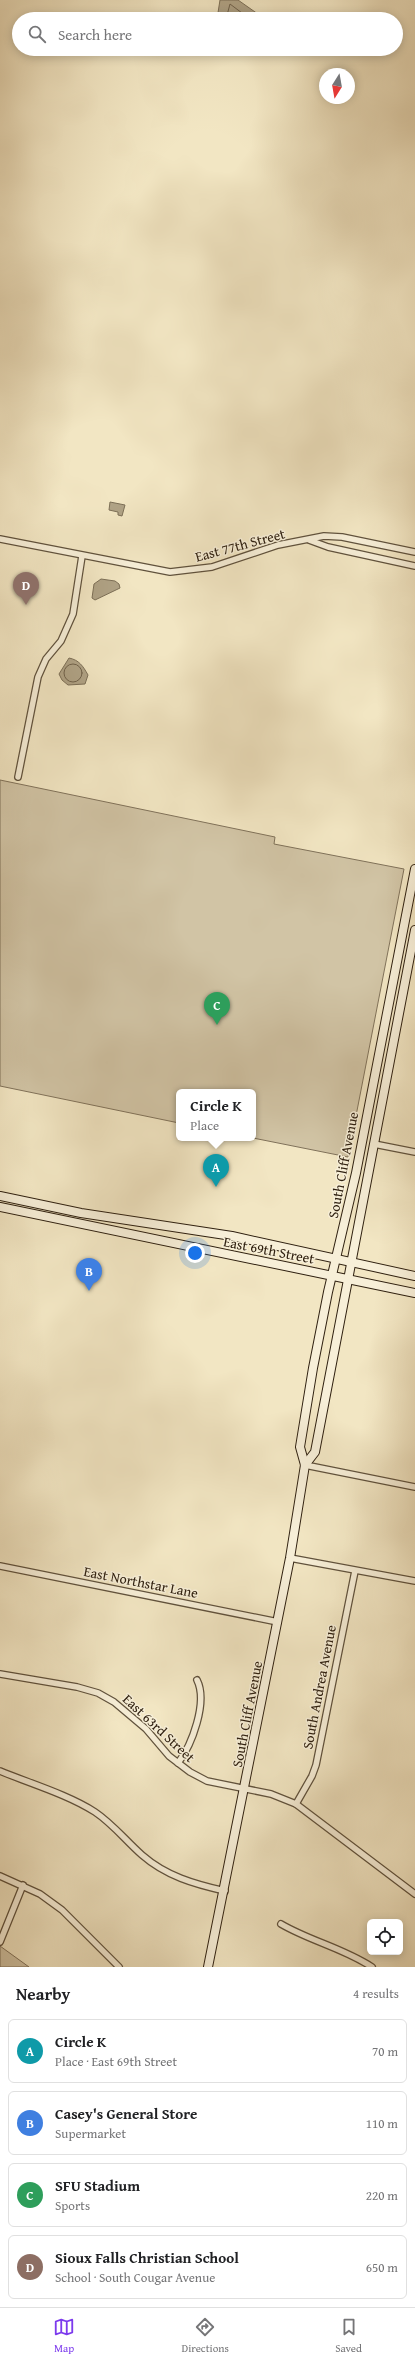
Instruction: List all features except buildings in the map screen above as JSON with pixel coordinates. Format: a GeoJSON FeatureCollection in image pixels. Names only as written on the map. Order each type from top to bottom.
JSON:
{"type":"FeatureCollection","features":[{"type":"Feature","properties":{"kind":"main road","name":"South Cliff Avenue"},"geometry":{"type":"LineString","coordinates":[[208,1967],[225,1891],[290,1558],[305,1465],[300,1447],[301,1439],[326,1299],[337,1258],[396,976],[415,869]]}},
{"type":"Feature","properties":{"kind":"main road","name":"South Cliff Avenue"},"geometry":{"type":"LineString","coordinates":[[305,1465],[315,1452],[415,930]]}},
{"type":"Feature","properties":{"kind":"main road","name":"East 69th Street"},"geometry":{"type":"LineString","coordinates":[[0,1196],[81,1213],[225,1235],[415,1276]]}},
{"type":"Feature","properties":{"kind":"main road","name":"East 69th Street"},"geometry":{"type":"LineString","coordinates":[[0,1207],[415,1293]]}},
{"type":"Feature","properties":{"kind":"street","name":"East 77th Street"},"geometry":{"type":"LineString","coordinates":[[0,539],[170,572],[212,567],[278,545],[324,536],[342,537],[415,552]]}},
{"type":"Feature","properties":{"kind":"street","name":"East 77th Street"},"geometry":{"type":"LineString","coordinates":[[308,540],[328,547],[415,566]]}},
{"type":"Feature","properties":{"kind":"street"},"geometry":{"type":"LineString","coordinates":[[18,777],[38,677],[46,659],[60,641],[73,614],[82,556]]}},
{"type":"Feature","properties":{"kind":"street"},"geometry":{"type":"LineString","coordinates":[[374,1144],[415,1152]]}},
{"type":"Feature","properties":{"kind":"street"},"geometry":{"type":"LineString","coordinates":[[305,1465],[415,1487]]}},
{"type":"Feature","properties":{"kind":"street"},"geometry":{"type":"LineString","coordinates":[[290,1558],[415,1581]]}},
{"type":"Feature","properties":{"kind":"street","name":"East Northstar Lane"},"geometry":{"type":"LineString","coordinates":[[0,1566],[278,1622]]}},
{"type":"Feature","properties":{"kind":"street","name":"South Andrea Avenue"},"geometry":{"type":"LineString","coordinates":[[296,1804],[312,1776],[316,1765],[355,1571]]}},
{"type":"Feature","properties":{"kind":"street","name":"East 63rd Street"},"geometry":{"type":"LineString","coordinates":[[0,1674],[77,1687],[98,1693],[114,1702],[146,1729],[178,1763],[190,1772],[208,1781],[271,1794],[296,1804],[415,1894]]}},
{"type":"Feature","properties":{"kind":"street"},"geometry":{"type":"LineString","coordinates":[[178,1763],[187,1752],[194,1734],[201,1696],[201,1688],[197,1680]]}},
{"type":"Feature","properties":{"kind":"street"},"geometry":{"type":"LineString","coordinates":[[0,1771],[79,1803],[96,1813],[142,1855],[170,1874],[199,1886],[225,1891]]}},
{"type":"Feature","properties":{"kind":"street"},"geometry":{"type":"LineString","coordinates":[[0,1876],[23,1885],[40,1894],[62,1910],[119,1967]]}},
{"type":"Feature","properties":{"kind":"street"},"geometry":{"type":"LineString","coordinates":[[0,1942],[23,1885]]}},
{"type":"Feature","properties":{"kind":"street"},"geometry":{"type":"LineString","coordinates":[[281,1924],[296,1932],[345,1952],[372,1967]]}},
{"type":"Feature","properties":{"kind":"shaded area"},"geometry":{"type":"Polygon","coordinates":[[[0,780],[275,837],[274,844],[404,869],[348,1157],[256,1139],[256,1089],[176,1089],[176,1122],[0,1086],[0,780]]]}},
{"type":"Feature","properties":{"kind":"shaded area"},"geometry":{"type":"Polygon","coordinates":[[[0,1946],[29,1967],[0,1967],[0,1946]]]}},
{"type":"Feature","properties":{"kind":"water"},"geometry":{"type":"Polygon","coordinates":[[[220,0],[238,0],[255,12],[218,12],[220,0]]]}},
{"type":"Feature","properties":{"kind":"water"},"geometry":{"type":"Polygon","coordinates":[[[110,502],[125,505],[122,516],[118,515],[118,512],[109,510],[110,502]]]}},
{"type":"Feature","properties":{"kind":"water"},"geometry":{"type":"Polygon","coordinates":[[[101,579],[115,581],[119,584],[120,588],[95,600],[92,598],[94,584],[101,579]]]}},
{"type":"Feature","properties":{"kind":"water"},"geometry":{"type":"Polygon","coordinates":[[[69,658],[78,662],[88,675],[85,684],[68,685],[62,680],[59,674],[69,658]]]}},
{"type":"Feature","properties":{"kind":"place","name":"Sioux Falls Christian School"},"geometry":{"type":"Point","coordinates":[26,605]}},
{"type":"Feature","properties":{"kind":"place","name":"SFU Stadium"},"geometry":{"type":"Point","coordinates":[217,1025]}},
{"type":"Feature","properties":{"kind":"place","name":"Circle K"},"geometry":{"type":"Point","coordinates":[216,1187]}},
{"type":"Feature","properties":{"kind":"place","name":"Casey's General Store"},"geometry":{"type":"Point","coordinates":[89,1291]}}]}
